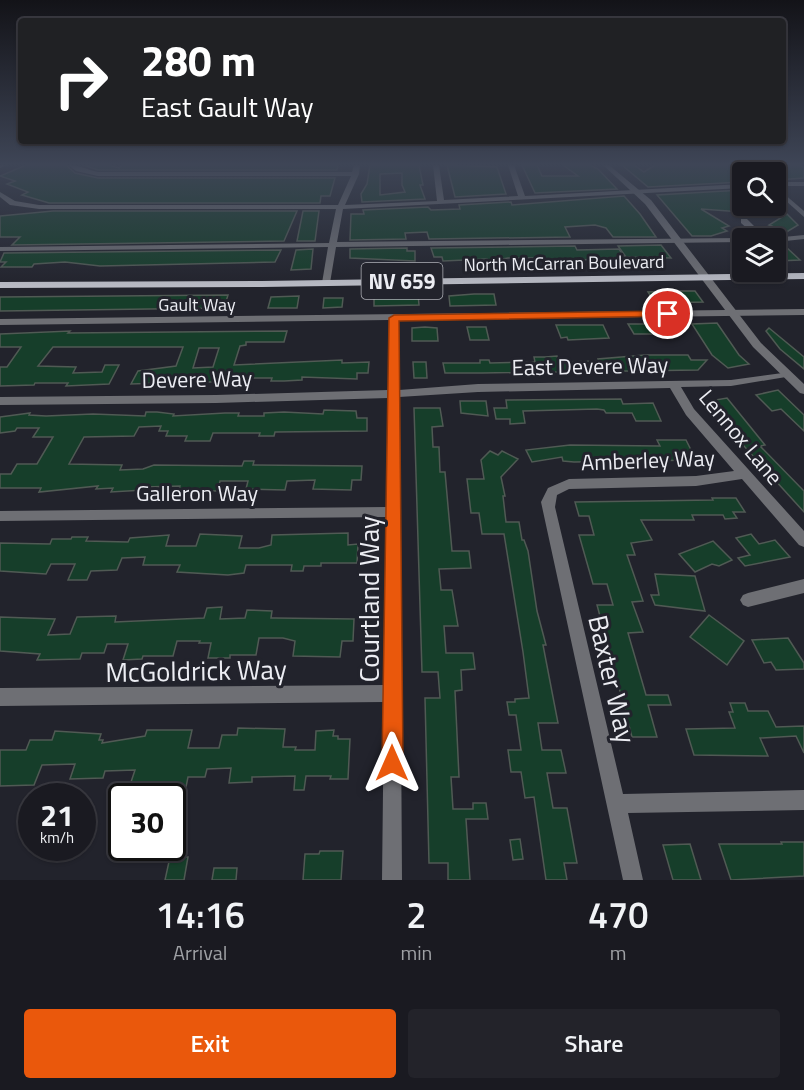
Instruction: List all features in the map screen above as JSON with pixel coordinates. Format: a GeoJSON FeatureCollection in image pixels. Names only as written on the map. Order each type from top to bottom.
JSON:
{"type":"FeatureCollection","features":[{"type":"Feature","properties":{"kind":"main road"},"geometry":{"type":"LineString","coordinates":[[786,268],[804,268]]}},
{"type":"Feature","properties":{"kind":"main road","name":"North McCarran Boulevard"},"geometry":{"type":"LineString","coordinates":[[703,274],[732,270]]}},
{"type":"Feature","properties":{"kind":"main road","name":"North McCarran Boulevard"},"geometry":{"type":"LineString","coordinates":[[0,285],[703,274],[804,276]]}},
{"type":"Feature","properties":{"kind":"main road","name":"North McCarran Boulevard"},"geometry":{"type":"LineString","coordinates":[[0,276],[327,279]]}},
{"type":"Feature","properties":{"kind":"street"},"geometry":{"type":"LineString","coordinates":[[33,206],[364,206]]}},
{"type":"Feature","properties":{"kind":"street"},"geometry":{"type":"LineString","coordinates":[[649,206],[765,355],[804,390]]}},
{"type":"Feature","properties":{"kind":"street"},"geometry":{"type":"LineString","coordinates":[[327,279],[331,245],[340,207]]}},
{"type":"Feature","properties":{"kind":"street"},"geometry":{"type":"LineString","coordinates":[[744,221],[751,228]]}},
{"type":"Feature","properties":{"kind":"street"},"geometry":{"type":"LineString","coordinates":[[786,239],[804,237]]}},
{"type":"Feature","properties":{"kind":"street"},"geometry":{"type":"LineString","coordinates":[[0,249],[732,240]]}},
{"type":"Feature","properties":{"kind":"street","name":"Gault Way"},"geometry":{"type":"LineString","coordinates":[[0,322],[804,312]]}},
{"type":"Feature","properties":{"kind":"street","name":"Courtland Way"},"geometry":{"type":"LineString","coordinates":[[392,880],[394,318]]}},
{"type":"Feature","properties":{"kind":"street","name":"East Devere Way"},"geometry":{"type":"LineString","coordinates":[[394,394],[478,388],[731,383],[786,374]]}},
{"type":"Feature","properties":{"kind":"street","name":"Lennox Lane"},"geometry":{"type":"LineString","coordinates":[[674,385],[690,412],[804,541]]}},
{"type":"Feature","properties":{"kind":"street","name":"Devere Way"},"geometry":{"type":"LineString","coordinates":[[0,401],[394,394]]}},
{"type":"Feature","properties":{"kind":"street","name":"Amberley Way"},"geometry":{"type":"LineString","coordinates":[[554,490],[569,484],[696,481],[744,474]]}},
{"type":"Feature","properties":{"kind":"street","name":"Baxter Way"},"geometry":{"type":"LineString","coordinates":[[554,490],[549,497],[548,507],[633,880]]}},
{"type":"Feature","properties":{"kind":"street","name":"Galleron Way"},"geometry":{"type":"LineString","coordinates":[[0,516],[393,512]]}},
{"type":"Feature","properties":{"kind":"street"},"geometry":{"type":"LineString","coordinates":[[748,600],[804,586]]}},
{"type":"Feature","properties":{"kind":"street","name":"McGoldrick Way"},"geometry":{"type":"LineString","coordinates":[[0,697],[393,693]]}},
{"type":"Feature","properties":{"kind":"street"},"geometry":{"type":"LineString","coordinates":[[616,804],[804,800]]}},
{"type":"Feature","properties":{"kind":"building"},"geometry":{"type":"Polygon","coordinates":[[[459,206],[633,206],[656,237],[613,237],[606,228],[595,225],[565,227],[570,237],[429,239],[427,232],[405,233],[406,239],[350,240],[351,214],[364,214],[363,210],[428,207],[431,210],[460,209],[459,206]]]}},
{"type":"Feature","properties":{"kind":"building"},"geometry":{"type":"Polygon","coordinates":[[[666,206],[732,206],[732,211],[701,209],[729,226],[722,228],[727,231],[711,236],[692,236],[666,206]]]}},
{"type":"Feature","properties":{"kind":"building"},"geometry":{"type":"Polygon","coordinates":[[[53,211],[297,211],[284,241],[12,245],[20,237],[0,237],[0,216],[53,211]]]}},
{"type":"Feature","properties":{"kind":"building"},"geometry":{"type":"Polygon","coordinates":[[[303,211],[319,211],[315,241],[297,241],[303,211]]]}},
{"type":"Feature","properties":{"kind":"building"},"geometry":{"type":"Polygon","coordinates":[[[786,215],[798,225],[786,232],[786,228],[770,228],[772,226],[769,225],[786,215]]]}},
{"type":"Feature","properties":{"kind":"building"},"geometry":{"type":"Polygon","coordinates":[[[661,245],[671,258],[626,257],[618,246],[661,245]]]}},
{"type":"Feature","properties":{"kind":"building"},"geometry":{"type":"Polygon","coordinates":[[[575,246],[577,250],[619,249],[625,258],[552,261],[535,258],[508,258],[488,263],[487,259],[443,261],[442,257],[434,257],[431,248],[575,246]]]}},
{"type":"Feature","properties":{"kind":"building"},"geometry":{"type":"Polygon","coordinates":[[[786,247],[800,260],[786,261],[786,247]]]}},
{"type":"Feature","properties":{"kind":"building"},"geometry":{"type":"Polygon","coordinates":[[[407,248],[407,251],[415,251],[415,261],[350,258],[350,249],[407,248]]]}},
{"type":"Feature","properties":{"kind":"building"},"geometry":{"type":"Polygon","coordinates":[[[313,249],[311,269],[291,270],[296,250],[313,249]]]}},
{"type":"Feature","properties":{"kind":"building"},"geometry":{"type":"Polygon","coordinates":[[[281,250],[275,262],[100,266],[65,262],[34,264],[32,267],[1,267],[6,262],[0,262],[4,253],[281,250]]]}},
{"type":"Feature","properties":{"kind":"building"},"geometry":{"type":"Polygon","coordinates":[[[695,291],[703,302],[655,303],[648,292],[695,291]]]}},
{"type":"Feature","properties":{"kind":"building"},"geometry":{"type":"Polygon","coordinates":[[[393,293],[418,294],[419,305],[374,306],[374,296],[393,296],[393,293]]]}},
{"type":"Feature","properties":{"kind":"building"},"geometry":{"type":"Polygon","coordinates":[[[494,294],[496,305],[450,306],[449,296],[494,294]]]}},
{"type":"Feature","properties":{"kind":"building"},"geometry":{"type":"Polygon","coordinates":[[[228,295],[224,308],[0,311],[0,297],[228,295]]]}},
{"type":"Feature","properties":{"kind":"building"},"geometry":{"type":"Polygon","coordinates":[[[299,296],[297,308],[268,308],[271,297],[299,296]]]}},
{"type":"Feature","properties":{"kind":"building"},"geometry":{"type":"Polygon","coordinates":[[[324,298],[343,298],[342,307],[323,308],[324,298]]]}},
{"type":"Feature","properties":{"kind":"building"},"geometry":{"type":"Polygon","coordinates":[[[717,323],[739,355],[749,364],[728,368],[712,355],[692,324],[717,323]]]}},
{"type":"Feature","properties":{"kind":"building"},"geometry":{"type":"Polygon","coordinates":[[[628,324],[670,324],[676,334],[634,334],[628,324]]]}},
{"type":"Feature","properties":{"kind":"building"},"geometry":{"type":"Polygon","coordinates":[[[556,325],[603,325],[609,338],[568,340],[567,337],[561,338],[556,325]]]}},
{"type":"Feature","properties":{"kind":"building"},"geometry":{"type":"Polygon","coordinates":[[[467,327],[486,327],[489,340],[470,340],[467,327]]]}},
{"type":"Feature","properties":{"kind":"building"},"geometry":{"type":"Polygon","coordinates":[[[412,328],[437,328],[438,341],[412,341],[412,328]]]}},
{"type":"Feature","properties":{"kind":"building"},"geometry":{"type":"Polygon","coordinates":[[[769,328],[804,357],[804,369],[780,349],[766,331],[769,328]]]}},
{"type":"Feature","properties":{"kind":"building"},"geometry":{"type":"Polygon","coordinates":[[[70,331],[68,333],[287,331],[284,342],[246,342],[246,345],[240,346],[234,365],[342,360],[342,363],[369,362],[368,373],[357,373],[357,379],[302,377],[302,380],[271,381],[272,378],[246,378],[245,382],[200,382],[200,385],[189,385],[190,382],[131,384],[138,371],[176,366],[183,347],[53,347],[38,366],[76,367],[73,373],[102,372],[105,365],[119,365],[109,384],[66,386],[68,383],[35,383],[34,385],[0,386],[0,367],[7,367],[21,347],[0,347],[0,334],[70,331]],[[199,348],[193,368],[213,367],[219,348],[199,348]]]}},
{"type":"Feature","properties":{"kind":"building"},"geometry":{"type":"Polygon","coordinates":[[[645,355],[688,355],[691,360],[707,360],[698,370],[482,373],[445,373],[443,363],[480,363],[480,360],[489,360],[490,363],[535,362],[534,357],[557,356],[559,362],[599,361],[598,359],[645,355]]]}},
{"type":"Feature","properties":{"kind":"building"},"geometry":{"type":"Polygon","coordinates":[[[413,362],[426,362],[427,378],[414,378],[413,362]]]}},
{"type":"Feature","properties":{"kind":"building"},"geometry":{"type":"Polygon","coordinates":[[[778,390],[804,415],[804,431],[781,409],[772,411],[756,395],[778,390]]]}},
{"type":"Feature","properties":{"kind":"building"},"geometry":{"type":"Polygon","coordinates":[[[727,398],[765,445],[760,446],[804,491],[804,512],[704,402],[727,398]]]}},
{"type":"Feature","properties":{"kind":"building"},"geometry":{"type":"Polygon","coordinates":[[[621,399],[623,404],[653,403],[661,421],[636,421],[632,413],[606,413],[604,410],[597,409],[523,411],[525,423],[510,424],[510,419],[496,419],[494,408],[507,408],[506,400],[621,399]]]}},
{"type":"Feature","properties":{"kind":"building"},"geometry":{"type":"Polygon","coordinates":[[[460,401],[486,401],[488,416],[461,413],[460,401]]]}},
{"type":"Feature","properties":{"kind":"building"},"geometry":{"type":"Polygon","coordinates":[[[414,408],[440,408],[443,426],[432,427],[433,447],[439,447],[440,472],[445,472],[452,551],[469,551],[471,568],[439,569],[441,590],[452,590],[458,626],[444,626],[446,653],[473,653],[475,669],[461,670],[462,690],[455,691],[459,777],[451,777],[453,809],[473,809],[473,803],[486,803],[488,819],[466,819],[470,880],[448,880],[448,863],[429,863],[425,698],[440,698],[438,672],[422,672],[414,408]]]}},
{"type":"Feature","properties":{"kind":"building"},"geometry":{"type":"Polygon","coordinates":[[[324,410],[356,411],[357,418],[367,418],[367,431],[275,432],[274,436],[259,436],[260,433],[213,433],[210,441],[185,441],[187,436],[166,436],[168,431],[159,431],[161,426],[139,427],[134,436],[84,437],[69,464],[122,465],[120,470],[143,469],[154,465],[242,466],[244,461],[254,461],[253,465],[362,466],[361,480],[352,480],[351,490],[313,489],[315,480],[287,481],[285,490],[246,489],[248,481],[220,481],[218,491],[179,490],[180,486],[145,487],[144,490],[111,492],[113,488],[96,489],[98,486],[39,492],[41,488],[0,488],[0,474],[11,474],[17,464],[37,464],[53,437],[33,437],[39,428],[17,428],[15,431],[0,433],[0,417],[30,413],[29,415],[46,416],[93,414],[145,416],[146,412],[174,414],[173,416],[239,413],[238,416],[264,416],[264,413],[284,412],[323,414],[324,410]]]}},
{"type":"Feature","properties":{"kind":"building"},"geometry":{"type":"Polygon","coordinates":[[[657,440],[686,440],[696,460],[574,462],[563,461],[562,457],[532,462],[526,450],[570,445],[660,446],[657,440]]]}},
{"type":"Feature","properties":{"kind":"building"},"geometry":{"type":"Polygon","coordinates":[[[490,451],[498,455],[502,451],[518,459],[501,477],[505,496],[503,496],[506,522],[519,522],[522,540],[528,551],[537,611],[546,645],[543,645],[558,723],[538,723],[542,750],[561,750],[566,773],[547,773],[553,808],[567,808],[577,863],[564,863],[567,880],[546,880],[534,797],[525,798],[521,772],[511,772],[508,750],[521,750],[516,715],[509,715],[507,702],[529,698],[523,652],[504,534],[482,534],[479,513],[471,513],[467,479],[484,479],[481,460],[490,451]]]}},
{"type":"Feature","properties":{"kind":"building"},"geometry":{"type":"Polygon","coordinates":[[[712,498],[736,498],[745,512],[733,512],[737,518],[725,519],[723,515],[692,515],[694,520],[641,520],[652,540],[631,543],[635,555],[627,555],[643,601],[632,602],[643,632],[628,633],[646,695],[668,695],[671,705],[648,705],[657,737],[632,737],[597,605],[613,605],[607,584],[593,584],[579,535],[594,535],[589,516],[579,516],[575,502],[713,500],[712,498]]]}},
{"type":"Feature","properties":{"kind":"building"},"geometry":{"type":"Polygon","coordinates":[[[348,533],[348,545],[358,544],[357,563],[321,563],[321,566],[304,566],[303,571],[291,571],[292,565],[246,565],[244,573],[228,575],[177,572],[180,565],[143,565],[145,557],[122,558],[117,570],[91,571],[87,580],[68,580],[75,564],[51,564],[46,574],[0,571],[0,543],[50,544],[52,539],[71,539],[72,537],[88,537],[86,541],[128,542],[130,538],[169,535],[166,546],[196,546],[200,534],[242,536],[239,548],[259,548],[271,545],[272,535],[348,533]]]}},
{"type":"Feature","properties":{"kind":"building"},"geometry":{"type":"Polygon","coordinates":[[[751,534],[759,544],[775,540],[790,557],[745,566],[738,558],[750,555],[736,538],[751,534]]]}},
{"type":"Feature","properties":{"kind":"building"},"geometry":{"type":"Polygon","coordinates":[[[713,541],[732,560],[719,566],[712,564],[695,572],[679,554],[713,541]]]}},
{"type":"Feature","properties":{"kind":"building"},"geometry":{"type":"Polygon","coordinates":[[[655,574],[695,576],[705,611],[655,605],[651,595],[659,595],[655,574]]]}},
{"type":"Feature","properties":{"kind":"building"},"geometry":{"type":"Polygon","coordinates":[[[222,607],[220,619],[245,618],[247,610],[272,611],[271,618],[354,619],[353,641],[342,641],[340,657],[293,656],[295,641],[283,638],[259,638],[256,655],[230,655],[230,658],[208,658],[211,643],[199,643],[200,641],[177,641],[173,656],[143,656],[142,659],[123,660],[128,644],[107,644],[104,653],[82,653],[80,659],[37,660],[40,654],[0,651],[0,617],[55,619],[48,635],[70,634],[77,617],[116,616],[115,622],[204,618],[207,608],[222,607]]]}},
{"type":"Feature","properties":{"kind":"building"},"geometry":{"type":"Polygon","coordinates":[[[709,615],[744,641],[727,665],[690,637],[709,615]]]}},
{"type":"Feature","properties":{"kind":"building"},"geometry":{"type":"Polygon","coordinates":[[[788,638],[804,663],[804,669],[776,670],[771,662],[764,663],[752,640],[788,638]]]}},
{"type":"Feature","properties":{"kind":"building"},"geometry":{"type":"Polygon","coordinates":[[[730,703],[745,703],[748,711],[768,711],[776,727],[804,726],[804,753],[796,736],[760,738],[768,756],[694,755],[686,729],[735,728],[729,712],[733,712],[730,703]]]}},
{"type":"Feature","properties":{"kind":"building"},"geometry":{"type":"Polygon","coordinates":[[[238,728],[285,729],[283,747],[296,747],[295,750],[315,750],[316,731],[334,730],[333,736],[338,736],[338,739],[350,739],[348,779],[306,776],[304,790],[294,790],[295,776],[252,777],[252,782],[229,783],[231,768],[207,769],[205,777],[188,777],[186,787],[186,783],[131,783],[135,770],[105,771],[103,778],[70,779],[75,764],[42,765],[35,783],[0,786],[0,750],[26,750],[30,740],[52,740],[55,731],[101,734],[99,740],[103,740],[102,743],[145,736],[147,730],[192,730],[188,748],[219,748],[222,735],[237,735],[238,728]]]}},
{"type":"Feature","properties":{"kind":"building"},"geometry":{"type":"Polygon","coordinates":[[[520,839],[523,859],[513,860],[510,840],[520,839]]]}},
{"type":"Feature","properties":{"kind":"building"},"geometry":{"type":"Polygon","coordinates":[[[781,842],[804,842],[804,876],[731,880],[719,844],[782,844],[781,842]]]}},
{"type":"Feature","properties":{"kind":"building"},"geometry":{"type":"Polygon","coordinates":[[[690,844],[701,880],[673,880],[663,845],[690,844]]]}},
{"type":"Feature","properties":{"kind":"building"},"geometry":{"type":"Polygon","coordinates":[[[320,851],[343,851],[341,880],[303,880],[305,854],[319,854],[320,851]]]}},
{"type":"Feature","properties":{"kind":"building"},"geometry":{"type":"Polygon","coordinates":[[[188,857],[184,880],[165,880],[169,861],[186,861],[188,857]]]}},
{"type":"Feature","properties":{"kind":"building"},"geometry":{"type":"Polygon","coordinates":[[[214,868],[237,868],[236,880],[212,880],[214,868]]]}},
{"type":"Feature","properties":{"kind":"route"},"geometry":{"type":"LineString","coordinates":[[392,763],[394,318],[668,314]]}}]}
